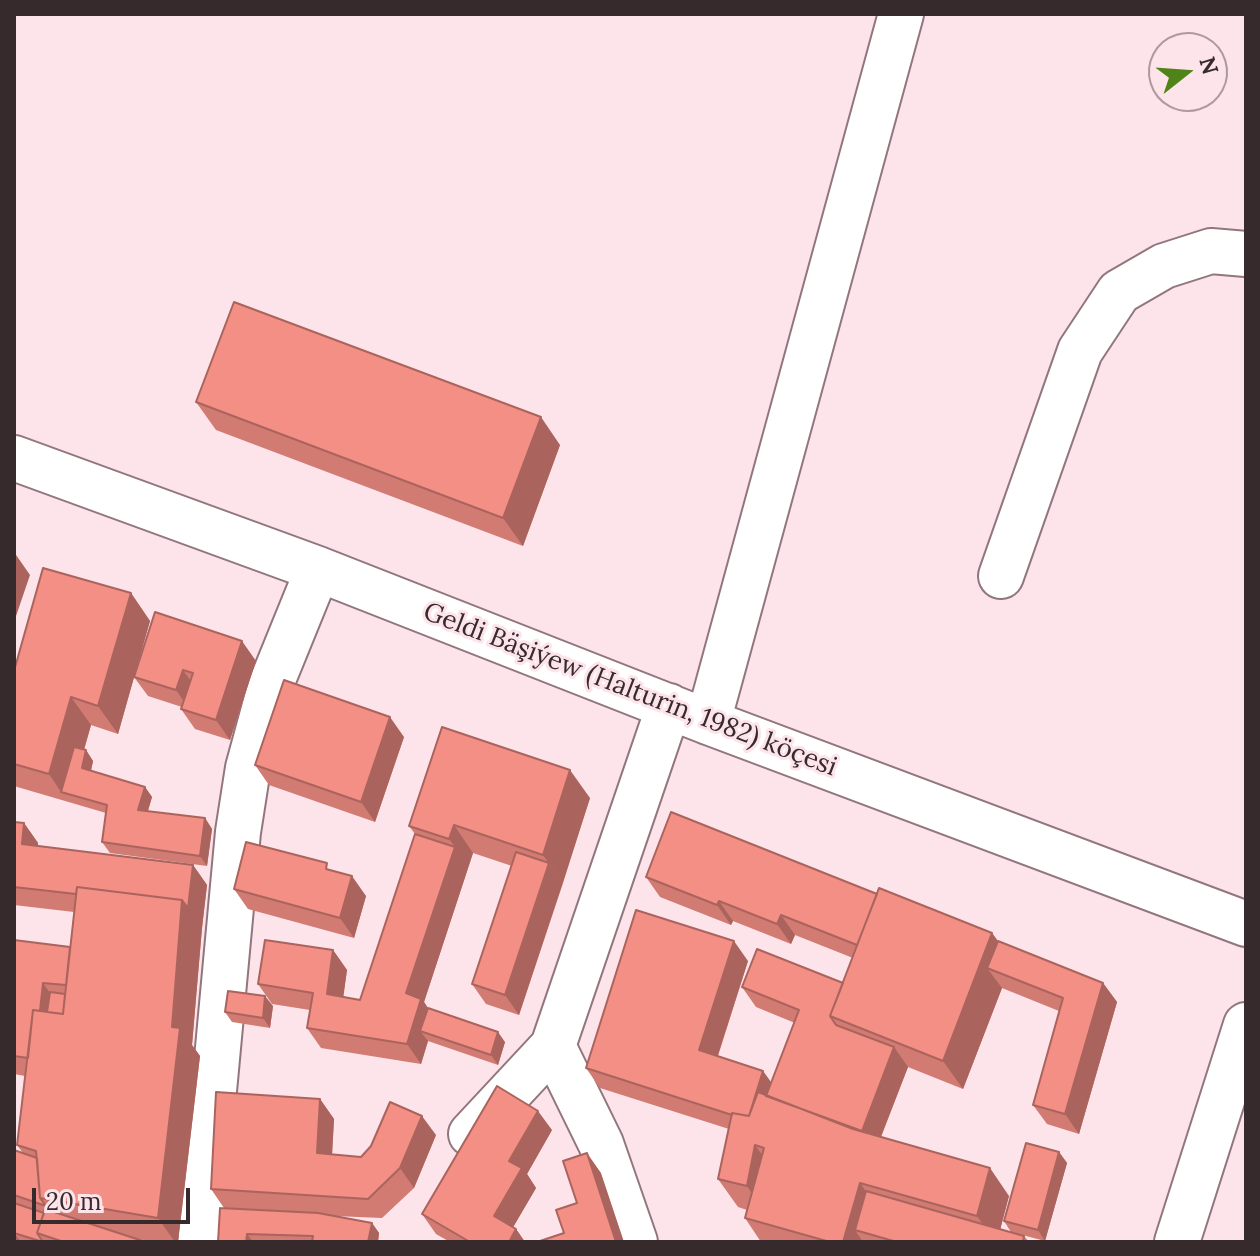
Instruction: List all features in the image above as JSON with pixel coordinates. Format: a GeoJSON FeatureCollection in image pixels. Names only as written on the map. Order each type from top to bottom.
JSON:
{"type":"FeatureCollection","features":[{"type":"Feature","properties":{"kind":"street"},"geometry":{"type":"LineString","coordinates":[[471,1134],[553,1046],[688,714],[901,14]]}},
{"type":"Feature","properties":{"kind":"street"},"geometry":{"type":"LineString","coordinates":[[1001,576],[1080,351],[1119,292],[1164,266],[1211,251],[1246,254]]}},
{"type":"Feature","properties":{"kind":"street","name":"Geldi Bäşiýew (Halturin, 1982) köçesi"},"geometry":{"type":"LineString","coordinates":[[14,458],[318,569],[688,714],[1246,924]]}},
{"type":"Feature","properties":{"kind":"street"},"geometry":{"type":"LineString","coordinates":[[200,1242],[238,832],[248,768],[270,687],[318,569]]}},
{"type":"Feature","properties":{"kind":"street"},"geometry":{"type":"LineString","coordinates":[[1177,1242],[1246,1025]]}},
{"type":"Feature","properties":{"kind":"street"},"geometry":{"type":"LineString","coordinates":[[553,1046],[601,1144],[635,1242]]}},
{"type":"Feature","properties":{"kind":"building"},"geometry":{"type":"Polygon","coordinates":[[[234,302],[541,417],[503,518],[196,402],[234,302]]]}},
{"type":"Feature","properties":{"kind":"building"},"geometry":{"type":"Polygon","coordinates":[[[43,568],[131,593],[98,706],[71,697],[49,774],[14,764],[14,671],[43,568]]]}},
{"type":"Feature","properties":{"kind":"building"},"geometry":{"type":"Polygon","coordinates":[[[155,612],[242,641],[216,720],[181,709],[193,673],[183,670],[176,690],[134,677],[155,612]]]}},
{"type":"Feature","properties":{"kind":"building"},"geometry":{"type":"Polygon","coordinates":[[[284,680],[390,717],[361,802],[255,765],[284,680]]]}},
{"type":"Feature","properties":{"kind":"building"},"geometry":{"type":"Polygon","coordinates":[[[442,727],[570,770],[543,855],[454,825],[449,839],[409,826],[442,727]]]}},
{"type":"Feature","properties":{"kind":"building"},"geometry":{"type":"Polygon","coordinates":[[[74,747],[86,750],[82,768],[145,787],[138,810],[205,818],[200,856],[102,842],[107,805],[61,792],[74,747]]]}},
{"type":"Feature","properties":{"kind":"building"},"geometry":{"type":"Polygon","coordinates":[[[671,812],[877,894],[857,945],[781,915],[777,924],[646,877],[671,812]]]}},
{"type":"Feature","properties":{"kind":"building"},"geometry":{"type":"Polygon","coordinates":[[[14,822],[24,823],[22,844],[193,865],[188,908],[182,900],[77,887],[76,894],[14,887],[14,822]]]}},
{"type":"Feature","properties":{"kind":"building"},"geometry":{"type":"Polygon","coordinates":[[[415,834],[455,847],[406,993],[421,999],[407,1044],[307,1028],[313,993],[258,984],[265,940],[333,950],[327,994],[360,1000],[415,834]]]}},
{"type":"Feature","properties":{"kind":"building"},"geometry":{"type":"Polygon","coordinates":[[[246,842],[327,863],[326,869],[352,876],[340,918],[234,889],[246,842]]]}},
{"type":"Feature","properties":{"kind":"building"},"geometry":{"type":"Polygon","coordinates":[[[516,852],[549,863],[505,995],[472,984],[516,852]]]}},
{"type":"Feature","properties":{"kind":"building"},"geometry":{"type":"Polygon","coordinates":[[[77,887],[182,900],[172,1027],[180,1028],[158,1218],[40,1198],[36,1151],[17,1145],[33,1010],[63,1014],[77,887]]]}},
{"type":"Feature","properties":{"kind":"building"},"geometry":{"type":"Polygon","coordinates":[[[879,888],[992,933],[943,1061],[830,1016],[879,888]]]}},
{"type":"Feature","properties":{"kind":"building"},"geometry":{"type":"Polygon","coordinates":[[[636,910],[734,941],[699,1050],[763,1071],[749,1116],[732,1115],[586,1068],[636,910]]]}},
{"type":"Feature","properties":{"kind":"building"},"geometry":{"type":"Polygon","coordinates":[[[14,940],[70,947],[66,985],[43,983],[40,1011],[33,1010],[28,1058],[14,1056],[14,940]]]}},
{"type":"Feature","properties":{"kind":"building"},"geometry":{"type":"Polygon","coordinates":[[[998,941],[1103,983],[1065,1114],[1033,1105],[1063,998],[987,968],[998,941]]]}},
{"type":"Feature","properties":{"kind":"building"},"geometry":{"type":"Polygon","coordinates":[[[757,949],[843,983],[830,1016],[836,1025],[894,1047],[862,1131],[766,1096],[799,1010],[742,987],[757,949]]]}},
{"type":"Feature","properties":{"kind":"building"},"geometry":{"type":"Polygon","coordinates":[[[228,991],[265,996],[263,1018],[225,1012],[228,991]]]}},
{"type":"Feature","properties":{"kind":"building"},"geometry":{"type":"Polygon","coordinates":[[[50,992],[65,994],[63,1014],[47,1012],[50,992]]]}},
{"type":"Feature","properties":{"kind":"building"},"geometry":{"type":"Polygon","coordinates":[[[428,1008],[498,1032],[491,1055],[420,1031],[428,1008]]]}},
{"type":"Feature","properties":{"kind":"building"},"geometry":{"type":"Polygon","coordinates":[[[497,1086],[538,1111],[509,1161],[522,1168],[494,1216],[516,1229],[509,1242],[470,1242],[422,1214],[497,1086]]]}},
{"type":"Feature","properties":{"kind":"building"},"geometry":{"type":"Polygon","coordinates":[[[216,1092],[320,1099],[317,1153],[361,1157],[371,1146],[390,1102],[422,1116],[400,1168],[368,1199],[211,1189],[216,1092]]]}},
{"type":"Feature","properties":{"kind":"building"},"geometry":{"type":"Polygon","coordinates":[[[758,1092],[853,1129],[990,1168],[977,1216],[860,1183],[843,1242],[830,1242],[745,1218],[764,1148],[755,1145],[747,1186],[718,1179],[732,1113],[749,1116],[758,1092]]]}},
{"type":"Feature","properties":{"kind":"building"},"geometry":{"type":"Polygon","coordinates":[[[1026,1143],[1059,1152],[1038,1230],[1004,1221],[1026,1143]]]}},
{"type":"Feature","properties":{"kind":"building"},"geometry":{"type":"Polygon","coordinates":[[[14,1150],[37,1158],[40,1198],[46,1206],[14,1195],[14,1150]]]}},
{"type":"Feature","properties":{"kind":"building"},"geometry":{"type":"Polygon","coordinates":[[[587,1153],[616,1242],[537,1242],[564,1233],[556,1210],[577,1203],[563,1161],[587,1153]]]}},
{"type":"Feature","properties":{"kind":"building"},"geometry":{"type":"Polygon","coordinates":[[[866,1191],[1024,1236],[1023,1242],[897,1242],[855,1230],[866,1191]]]}},
{"type":"Feature","properties":{"kind":"building"},"geometry":{"type":"Polygon","coordinates":[[[14,1203],[44,1213],[37,1233],[43,1242],[14,1233],[14,1203]]]}},
{"type":"Feature","properties":{"kind":"building"},"geometry":{"type":"Polygon","coordinates":[[[220,1208],[318,1213],[372,1223],[368,1242],[312,1242],[313,1236],[247,1234],[246,1242],[218,1242],[220,1208]]]}},
{"type":"Feature","properties":{"kind":"building"},"geometry":{"type":"Polygon","coordinates":[[[45,1209],[146,1242],[64,1242],[37,1233],[45,1209]]]}}]}
